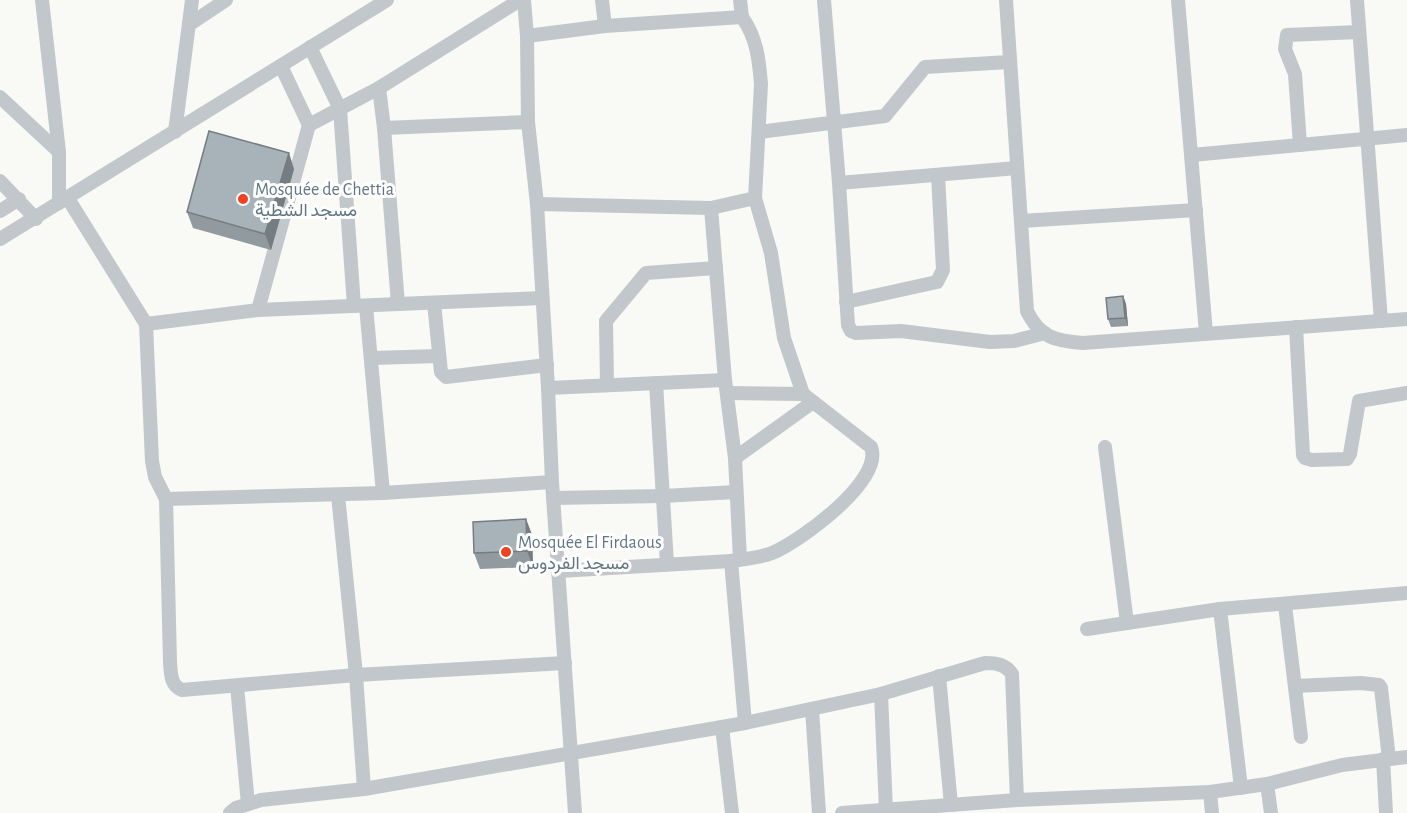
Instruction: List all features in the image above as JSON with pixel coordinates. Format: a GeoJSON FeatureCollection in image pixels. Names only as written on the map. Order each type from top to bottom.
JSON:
{"type":"FeatureCollection","features":[{"type":"Feature","properties":{"kind":"street"},"geometry":{"type":"LineString","coordinates":[[42,0],[64,200],[146,324],[152,461],[155,477],[166,499],[170,662],[172,681],[178,689],[185,691],[356,675],[565,663]]}},
{"type":"Feature","properties":{"kind":"street"},"geometry":{"type":"LineString","coordinates":[[176,132],[192,0]]}},
{"type":"Feature","properties":{"kind":"street"},"geometry":{"type":"LineString","coordinates":[[190,24],[226,0]]}},
{"type":"Feature","properties":{"kind":"street"},"geometry":{"type":"LineString","coordinates":[[0,239],[36,219],[387,0]]}},
{"type":"Feature","properties":{"kind":"street"},"geometry":{"type":"LineString","coordinates":[[309,125],[379,88],[522,0],[527,36],[528,122],[537,204],[552,482],[575,813]]}},
{"type":"Feature","properties":{"kind":"street"},"geometry":{"type":"LineString","coordinates":[[602,0],[605,26]]}},
{"type":"Feature","properties":{"kind":"street"},"geometry":{"type":"LineString","coordinates":[[740,0],[742,17],[755,41],[760,66],[755,198],[771,253],[784,338],[808,398]]}},
{"type":"Feature","properties":{"kind":"street"},"geometry":{"type":"LineString","coordinates":[[824,0],[846,302],[848,326],[851,331],[856,333],[901,331],[990,342],[1014,340],[1045,333]]}},
{"type":"Feature","properties":{"kind":"street"},"geometry":{"type":"LineString","coordinates":[[1006,0],[1027,311],[1033,323],[1051,339],[1083,344],[1407,319]]}},
{"type":"Feature","properties":{"kind":"street"},"geometry":{"type":"LineString","coordinates":[[1178,0],[1206,333]]}},
{"type":"Feature","properties":{"kind":"street"},"geometry":{"type":"LineString","coordinates":[[1357,0],[1381,321]]}},
{"type":"Feature","properties":{"kind":"street"},"geometry":{"type":"LineString","coordinates":[[527,36],[605,26],[742,17]]}},
{"type":"Feature","properties":{"kind":"street"},"geometry":{"type":"LineString","coordinates":[[1300,145],[1295,74],[1285,49],[1287,35],[1359,32]]}},
{"type":"Feature","properties":{"kind":"street"},"geometry":{"type":"LineString","coordinates":[[310,47],[339,109],[360,306],[371,358],[383,493]]}},
{"type":"Feature","properties":{"kind":"street"},"geometry":{"type":"LineString","coordinates":[[759,132],[888,114],[925,67],[1009,62]]}},
{"type":"Feature","properties":{"kind":"street"},"geometry":{"type":"LineString","coordinates":[[258,310],[309,125],[280,66]]}},
{"type":"Feature","properties":{"kind":"street"},"geometry":{"type":"LineString","coordinates":[[379,88],[398,304]]}},
{"type":"Feature","properties":{"kind":"street"},"geometry":{"type":"LineString","coordinates":[[0,97],[59,152]]}},
{"type":"Feature","properties":{"kind":"street"},"geometry":{"type":"LineString","coordinates":[[384,128],[528,122]]}},
{"type":"Feature","properties":{"kind":"street"},"geometry":{"type":"LineString","coordinates":[[1192,155],[1407,135]]}},
{"type":"Feature","properties":{"kind":"street"},"geometry":{"type":"LineString","coordinates":[[839,183],[1017,168]]}},
{"type":"Feature","properties":{"kind":"street"},"geometry":{"type":"LineString","coordinates":[[846,302],[937,282],[940,279],[943,270],[938,175]]}},
{"type":"Feature","properties":{"kind":"street"},"geometry":{"type":"LineString","coordinates":[[0,181],[36,219]]}},
{"type":"Feature","properties":{"kind":"street"},"geometry":{"type":"LineString","coordinates":[[537,204],[711,208],[755,198]]}},
{"type":"Feature","properties":{"kind":"street"},"geometry":{"type":"LineString","coordinates":[[0,211],[19,199]]}},
{"type":"Feature","properties":{"kind":"street"},"geometry":{"type":"LineString","coordinates":[[711,208],[726,386],[735,458],[736,560],[745,723]]}},
{"type":"Feature","properties":{"kind":"street"},"geometry":{"type":"LineString","coordinates":[[1021,221],[1196,210]]}},
{"type":"Feature","properties":{"kind":"street"},"geometry":{"type":"LineString","coordinates":[[607,385],[604,325],[607,317],[646,273],[716,268]]}},
{"type":"Feature","properties":{"kind":"street"},"geometry":{"type":"LineString","coordinates":[[146,324],[258,310],[542,298]]}},
{"type":"Feature","properties":{"kind":"street"},"geometry":{"type":"LineString","coordinates":[[434,303],[441,372],[446,377],[547,365]]}},
{"type":"Feature","properties":{"kind":"street"},"geometry":{"type":"LineString","coordinates":[[1296,327],[1305,458],[1312,460],[1347,459],[1350,454],[1359,401],[1407,393]]}},
{"type":"Feature","properties":{"kind":"street"},"geometry":{"type":"LineString","coordinates":[[371,358],[439,356]]}},
{"type":"Feature","properties":{"kind":"street"},"geometry":{"type":"LineString","coordinates":[[656,383],[666,564]]}},
{"type":"Feature","properties":{"kind":"street"},"geometry":{"type":"LineString","coordinates":[[548,388],[656,383],[726,386],[808,398],[871,447],[873,453],[869,468],[848,499],[814,529],[771,554],[736,560],[559,571]]}},
{"type":"Feature","properties":{"kind":"street"},"geometry":{"type":"LineString","coordinates":[[735,458],[808,398]]}},
{"type":"Feature","properties":{"kind":"street"},"geometry":{"type":"LineString","coordinates":[[1105,447],[1128,623]]}},
{"type":"Feature","properties":{"kind":"street"},"geometry":{"type":"LineString","coordinates":[[166,499],[338,495],[552,482]]}},
{"type":"Feature","properties":{"kind":"street"},"geometry":{"type":"LineString","coordinates":[[553,498],[736,492]]}},
{"type":"Feature","properties":{"kind":"street"},"geometry":{"type":"LineString","coordinates":[[338,495],[356,675],[363,789]]}},
{"type":"Feature","properties":{"kind":"street"},"geometry":{"type":"LineString","coordinates":[[1087,629],[1220,609],[1407,593]]}},
{"type":"Feature","properties":{"kind":"street"},"geometry":{"type":"LineString","coordinates":[[1285,605],[1301,737]]}},
{"type":"Feature","properties":{"kind":"street"},"geometry":{"type":"LineString","coordinates":[[1220,609],[1241,788]]}},
{"type":"Feature","properties":{"kind":"street"},"geometry":{"type":"LineString","coordinates":[[230,813],[236,808],[261,800],[363,789],[745,723],[881,694],[985,663],[1001,665],[1008,668],[1012,674],[1017,800]]}},
{"type":"Feature","properties":{"kind":"street"},"geometry":{"type":"LineString","coordinates":[[939,676],[951,805]]}},
{"type":"Feature","properties":{"kind":"street"},"geometry":{"type":"LineString","coordinates":[[1295,686],[1361,683],[1379,685],[1386,759],[1386,813]]}},
{"type":"Feature","properties":{"kind":"street"},"geometry":{"type":"LineString","coordinates":[[237,686],[248,804]]}},
{"type":"Feature","properties":{"kind":"street"},"geometry":{"type":"LineString","coordinates":[[881,694],[886,810]]}},
{"type":"Feature","properties":{"kind":"street"},"geometry":{"type":"LineString","coordinates":[[812,709],[819,813]]}},
{"type":"Feature","properties":{"kind":"street"},"geometry":{"type":"LineString","coordinates":[[722,727],[732,813]]}},
{"type":"Feature","properties":{"kind":"street"},"geometry":{"type":"LineString","coordinates":[[842,813],[1017,800],[1210,792],[1267,784],[1342,765],[1407,758]]}},
{"type":"Feature","properties":{"kind":"street"},"geometry":{"type":"LineString","coordinates":[[1267,784],[1271,813]]}},
{"type":"Feature","properties":{"kind":"street"},"geometry":{"type":"LineString","coordinates":[[1210,792],[1212,813]]}},
{"type":"Feature","properties":{"kind":"building","name":"Mosquée de Chettia مسجد الشطية"},"geometry":{"type":"Polygon","coordinates":[[[209,131],[289,153],[265,234],[187,212],[209,131]]]}},
{"type":"Feature","properties":{"kind":"building"},"geometry":{"type":"Polygon","coordinates":[[[1123,296],[1125,318],[1108,319],[1106,298],[1123,296]]]}},
{"type":"Feature","properties":{"kind":"building"},"geometry":{"type":"Polygon","coordinates":[[[526,519],[527,551],[474,553],[473,522],[526,519]]]}},
{"type":"Feature","properties":{"kind":"place","name":"Mosquée de Chettia مسجد الشطية"},"geometry":{"type":"Point","coordinates":[243,199]}},
{"type":"Feature","properties":{"kind":"place","name":"Mosquée El Firdaous مسجد الفردوس"},"geometry":{"type":"Point","coordinates":[506,552]}}]}
